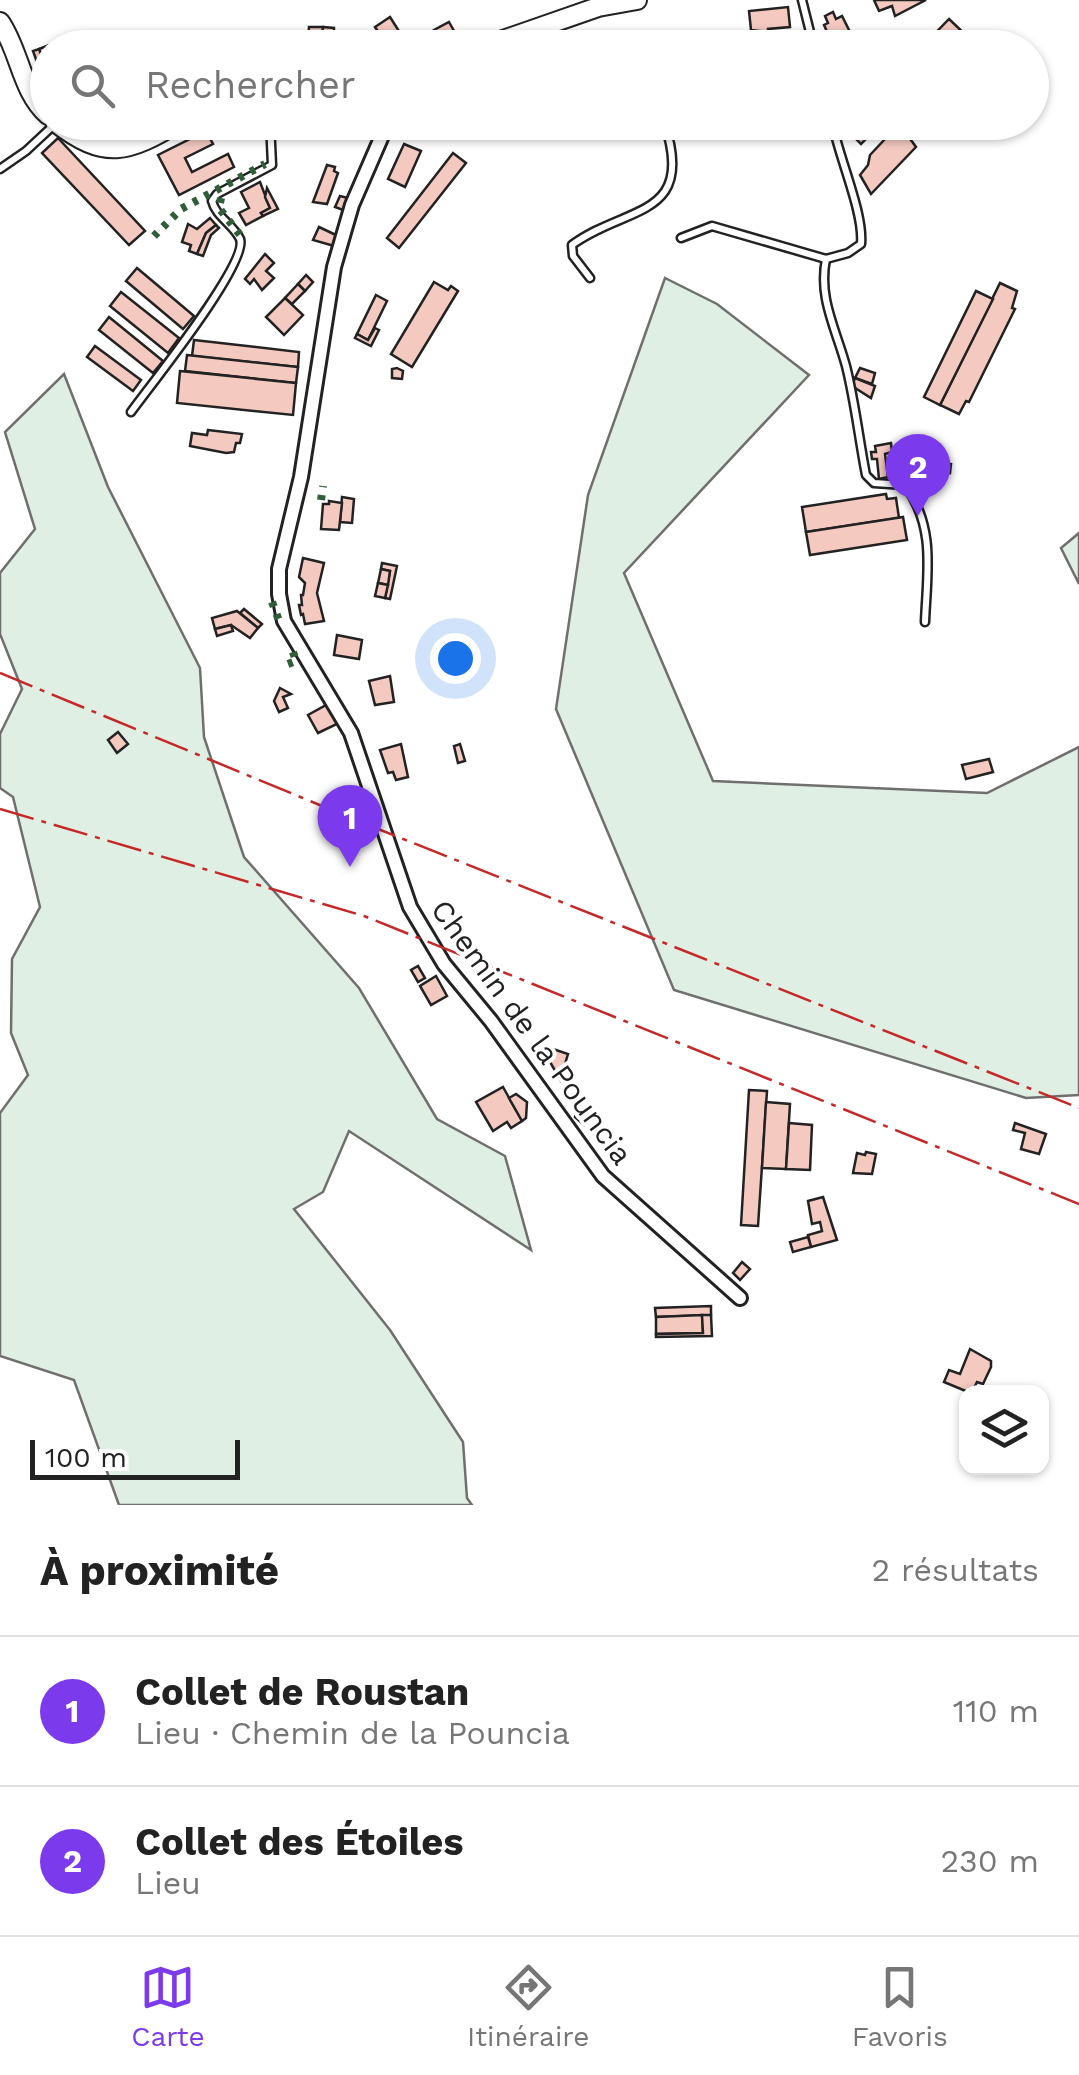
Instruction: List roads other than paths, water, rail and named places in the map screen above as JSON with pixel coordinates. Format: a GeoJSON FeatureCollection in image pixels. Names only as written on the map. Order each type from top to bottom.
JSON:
{"type":"FeatureCollection","features":[{"type":"Feature","properties":{"kind":"street"},"geometry":{"type":"LineString","coordinates":[[544,30],[598,6],[637,0]]}},
{"type":"Feature","properties":{"kind":"street"},"geometry":{"type":"LineString","coordinates":[[0,22],[30,92]]}},
{"type":"Feature","properties":{"kind":"street"},"geometry":{"type":"LineString","coordinates":[[81,140],[90,146],[127,149],[149,140]]}},
{"type":"Feature","properties":{"kind":"street","name":"Chemin de la Pouncia"},"geometry":{"type":"LineString","coordinates":[[380,140],[352,205],[334,267],[301,477],[279,569],[284,621],[351,733],[410,907],[444,964],[491,1021],[602,1176],[740,1298]]}},
{"type":"Feature","properties":{"kind":"lane"},"geometry":{"type":"LineString","coordinates":[[802,0],[810,30]]}},
{"type":"Feature","properties":{"kind":"lane"},"geometry":{"type":"LineString","coordinates":[[0,169],[38,140]]}},
{"type":"Feature","properties":{"kind":"lane"},"geometry":{"type":"LineString","coordinates":[[131,412],[209,307],[241,252],[240,239],[212,201],[217,194],[272,165],[271,140]]}},
{"type":"Feature","properties":{"kind":"lane"},"geometry":{"type":"LineString","coordinates":[[590,278],[573,256],[572,245],[663,197],[671,180],[670,140]]}},
{"type":"Feature","properties":{"kind":"lane"},"geometry":{"type":"LineString","coordinates":[[681,238],[712,226],[826,259],[848,253],[862,244],[863,226],[836,140]]}},
{"type":"Feature","properties":{"kind":"lane"},"geometry":{"type":"LineString","coordinates":[[826,259],[823,288],[835,340],[845,363],[866,475],[874,482],[905,485],[919,505],[926,530],[925,622]]}},
{"type":"Feature","properties":{"kind":"place","name":"Collet des Étoiles"},"geometry":{"type":"Point","coordinates":[918,516]}},
{"type":"Feature","properties":{"kind":"place","name":"Collet de Roustan"},"geometry":{"type":"Point","coordinates":[350,867]}}]}
